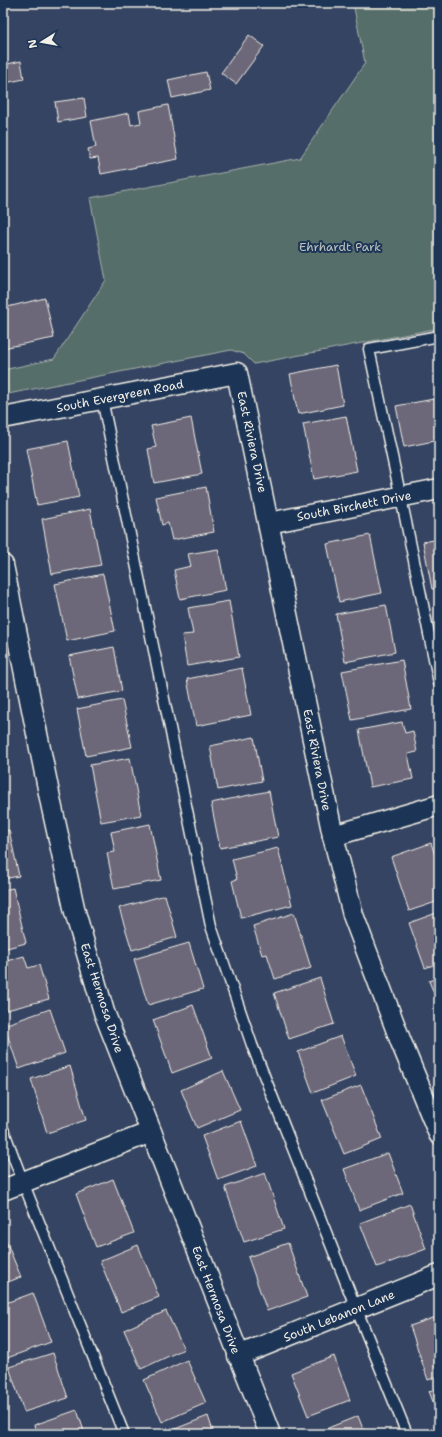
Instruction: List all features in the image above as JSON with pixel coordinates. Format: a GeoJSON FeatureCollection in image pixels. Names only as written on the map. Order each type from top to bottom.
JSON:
{"type":"FeatureCollection","features":[{"type":"Feature","properties":{"kind":"street","name":"South Evergreen Road"},"geometry":{"type":"LineString","coordinates":[[3,418],[237,373]]}},
{"type":"Feature","properties":{"kind":"street","name":"East Riviera Drive"},"geometry":{"type":"LineString","coordinates":[[237,373],[333,836],[353,915],[401,1042],[439,1134]]}},
{"type":"Feature","properties":{"kind":"street","name":"South Birchett Drive"},"geometry":{"type":"LineString","coordinates":[[269,523],[439,489]]}},
{"type":"Feature","properties":{"kind":"street","name":"East Hermosa Drive"},"geometry":{"type":"LineString","coordinates":[[3,565],[52,808],[75,912],[104,1012],[238,1356],[270,1434]]}},
{"type":"Feature","properties":{"kind":"street"},"geometry":{"type":"LineString","coordinates":[[333,836],[439,806]]}},
{"type":"Feature","properties":{"kind":"street"},"geometry":{"type":"LineString","coordinates":[[3,1190],[151,1132]]}},
{"type":"Feature","properties":{"kind":"street","name":"South Lebanon Lane"},"geometry":{"type":"LineString","coordinates":[[238,1356],[439,1275]]}},
{"type":"Feature","properties":{"kind":"lane"},"geometry":{"type":"LineString","coordinates":[[439,336],[369,349],[435,643],[439,683]]}},
{"type":"Feature","properties":{"kind":"lane"},"geometry":{"type":"LineString","coordinates":[[102,399],[211,926],[252,1045],[407,1434]]}},
{"type":"Feature","properties":{"kind":"lane"},"geometry":{"type":"LineString","coordinates":[[3,1129],[124,1434]]}},
{"type":"Feature","properties":{"kind":"green space","name":"Ehrhardt Park"},"geometry":{"type":"Polygon","coordinates":[[[353,3],[439,3],[439,328],[254,364],[244,354],[231,350],[3,395],[3,370],[54,359],[106,280],[90,198],[300,158],[365,63],[353,3]]]}},
{"type":"Feature","properties":{"kind":"building"},"geometry":{"type":"Polygon","coordinates":[[[249,35],[264,46],[236,84],[221,73],[249,35]]]}},
{"type":"Feature","properties":{"kind":"building"},"geometry":{"type":"Polygon","coordinates":[[[21,61],[24,79],[5,83],[3,65],[21,61]]]}},
{"type":"Feature","properties":{"kind":"building"},"geometry":{"type":"Polygon","coordinates":[[[206,72],[210,90],[172,98],[168,80],[206,72]]]}},
{"type":"Feature","properties":{"kind":"building"},"geometry":{"type":"Polygon","coordinates":[[[84,98],[87,117],[58,122],[55,102],[84,98]]]}},
{"type":"Feature","properties":{"kind":"building"},"geometry":{"type":"Polygon","coordinates":[[[168,105],[178,159],[101,174],[98,158],[90,159],[88,149],[96,147],[91,121],[129,113],[131,125],[141,123],[139,111],[168,105]]]}},
{"type":"Feature","properties":{"kind":"building"},"geometry":{"type":"Polygon","coordinates":[[[45,298],[54,338],[3,348],[3,308],[45,298]]]}},
{"type":"Feature","properties":{"kind":"building"},"geometry":{"type":"Polygon","coordinates":[[[336,365],[343,405],[298,414],[290,374],[336,365]]]}},
{"type":"Feature","properties":{"kind":"building"},"geometry":{"type":"Polygon","coordinates":[[[439,398],[439,440],[404,447],[396,406],[439,398]]]}},
{"type":"Feature","properties":{"kind":"building"},"geometry":{"type":"Polygon","coordinates":[[[346,416],[357,471],[314,479],[303,424],[346,416]]]}},
{"type":"Feature","properties":{"kind":"building"},"geometry":{"type":"Polygon","coordinates":[[[191,418],[202,474],[154,483],[148,449],[156,447],[151,426],[191,418]]]}},
{"type":"Feature","properties":{"kind":"building"},"geometry":{"type":"Polygon","coordinates":[[[68,441],[79,497],[37,505],[26,449],[68,441]]]}},
{"type":"Feature","properties":{"kind":"building"},"geometry":{"type":"Polygon","coordinates":[[[206,487],[214,532],[172,540],[168,523],[162,525],[156,497],[206,487]]]}},
{"type":"Feature","properties":{"kind":"building"},"geometry":{"type":"Polygon","coordinates":[[[90,509],[101,565],[52,574],[42,519],[90,509]]]}},
{"type":"Feature","properties":{"kind":"building"},"geometry":{"type":"Polygon","coordinates":[[[370,535],[382,593],[339,602],[327,544],[370,535]]]}},
{"type":"Feature","properties":{"kind":"building"},"geometry":{"type":"Polygon","coordinates":[[[439,539],[439,588],[432,589],[423,542],[439,539]]]}},
{"type":"Feature","properties":{"kind":"building"},"geometry":{"type":"Polygon","coordinates":[[[218,549],[226,590],[180,599],[174,570],[191,566],[188,554],[218,549]]]}},
{"type":"Feature","properties":{"kind":"building"},"geometry":{"type":"Polygon","coordinates":[[[103,574],[115,631],[67,641],[55,584],[103,574]]]}},
{"type":"Feature","properties":{"kind":"building"},"geometry":{"type":"Polygon","coordinates":[[[229,601],[239,657],[187,666],[182,635],[193,634],[188,608],[229,601]]]}},
{"type":"Feature","properties":{"kind":"building"},"geometry":{"type":"Polygon","coordinates":[[[386,605],[395,652],[345,662],[336,614],[386,605]]]}},
{"type":"Feature","properties":{"kind":"building"},"geometry":{"type":"Polygon","coordinates":[[[114,647],[122,691],[78,699],[69,656],[114,647]]]}},
{"type":"Feature","properties":{"kind":"building"},"geometry":{"type":"Polygon","coordinates":[[[402,660],[411,709],[352,720],[342,671],[402,660]]]}},
{"type":"Feature","properties":{"kind":"building"},"geometry":{"type":"Polygon","coordinates":[[[242,668],[251,715],[196,726],[187,679],[242,668]]]}},
{"type":"Feature","properties":{"kind":"building"},"geometry":{"type":"Polygon","coordinates":[[[122,700],[132,747],[86,756],[77,709],[122,700]]]}},
{"type":"Feature","properties":{"kind":"building"},"geometry":{"type":"Polygon","coordinates":[[[402,722],[405,733],[413,731],[417,752],[408,754],[413,779],[370,787],[359,730],[402,722]]]}},
{"type":"Feature","properties":{"kind":"building"},"geometry":{"type":"Polygon","coordinates":[[[254,737],[262,781],[218,790],[210,746],[254,737]]]}},
{"type":"Feature","properties":{"kind":"building"},"geometry":{"type":"Polygon","coordinates":[[[130,758],[141,815],[101,822],[90,765],[130,758]]]}},
{"type":"Feature","properties":{"kind":"building"},"geometry":{"type":"Polygon","coordinates":[[[269,791],[278,837],[220,848],[211,803],[269,791]]]}},
{"type":"Feature","properties":{"kind":"building"},"geometry":{"type":"Polygon","coordinates":[[[150,824],[161,880],[114,889],[107,853],[115,852],[111,832],[150,824]]]}},
{"type":"Feature","properties":{"kind":"building"},"geometry":{"type":"Polygon","coordinates":[[[9,830],[19,876],[3,879],[3,831],[9,830]]]}},
{"type":"Feature","properties":{"kind":"building"},"geometry":{"type":"Polygon","coordinates":[[[431,843],[439,867],[439,901],[409,911],[391,857],[431,843]]]}},
{"type":"Feature","properties":{"kind":"building"},"geometry":{"type":"Polygon","coordinates":[[[278,848],[292,905],[241,918],[232,881],[237,879],[232,859],[278,848]]]}},
{"type":"Feature","properties":{"kind":"building"},"geometry":{"type":"Polygon","coordinates":[[[13,888],[26,943],[3,949],[3,890],[13,888]]]}},
{"type":"Feature","properties":{"kind":"building"},"geometry":{"type":"Polygon","coordinates":[[[165,895],[177,937],[132,950],[119,908],[165,895]]]}},
{"type":"Feature","properties":{"kind":"building"},"geometry":{"type":"Polygon","coordinates":[[[439,912],[439,963],[425,968],[409,923],[439,912]]]}},
{"type":"Feature","properties":{"kind":"building"},"geometry":{"type":"Polygon","coordinates":[[[294,913],[311,968],[275,979],[267,954],[262,955],[253,926],[294,913]]]}},
{"type":"Feature","properties":{"kind":"building"},"geometry":{"type":"Polygon","coordinates":[[[189,943],[203,989],[148,1005],[134,959],[189,943]]]}},
{"type":"Feature","properties":{"kind":"building"},"geometry":{"type":"Polygon","coordinates":[[[24,956],[28,968],[39,965],[49,999],[3,1011],[3,962],[24,956]]]}},
{"type":"Feature","properties":{"kind":"building"},"geometry":{"type":"Polygon","coordinates":[[[439,977],[439,1006],[429,981],[439,977]]]}},
{"type":"Feature","properties":{"kind":"building"},"geometry":{"type":"Polygon","coordinates":[[[320,978],[334,1024],[289,1039],[274,993],[320,978]]]}},
{"type":"Feature","properties":{"kind":"building"},"geometry":{"type":"Polygon","coordinates":[[[193,1005],[212,1058],[172,1073],[153,1020],[193,1005]]]}},
{"type":"Feature","properties":{"kind":"building"},"geometry":{"type":"Polygon","coordinates":[[[50,1009],[65,1053],[19,1069],[4,1025],[50,1009]]]}},
{"type":"Feature","properties":{"kind":"building"},"geometry":{"type":"Polygon","coordinates":[[[341,1036],[356,1076],[313,1093],[298,1052],[341,1036]]]}},
{"type":"Feature","properties":{"kind":"building"},"geometry":{"type":"Polygon","coordinates":[[[70,1066],[86,1120],[47,1133],[31,1079],[70,1066]]]}},
{"type":"Feature","properties":{"kind":"building"},"geometry":{"type":"Polygon","coordinates":[[[223,1071],[240,1110],[197,1128],[181,1090],[223,1071]]]}},
{"type":"Feature","properties":{"kind":"building"},"geometry":{"type":"Polygon","coordinates":[[[361,1085],[382,1139],[344,1154],[322,1100],[361,1085]]]}},
{"type":"Feature","properties":{"kind":"building"},"geometry":{"type":"Polygon","coordinates":[[[241,1121],[257,1166],[218,1180],[202,1136],[241,1121]]]}},
{"type":"Feature","properties":{"kind":"building"},"geometry":{"type":"Polygon","coordinates":[[[388,1153],[403,1193],[359,1210],[344,1169],[388,1153]]]}},
{"type":"Feature","properties":{"kind":"building"},"geometry":{"type":"Polygon","coordinates":[[[265,1173],[284,1229],[244,1242],[225,1187],[265,1173]]]}},
{"type":"Feature","properties":{"kind":"building"},"geometry":{"type":"Polygon","coordinates":[[[113,1179],[134,1233],[96,1247],[76,1194],[113,1179]]]}},
{"type":"Feature","properties":{"kind":"building"},"geometry":{"type":"Polygon","coordinates":[[[410,1204],[426,1249],[377,1267],[360,1223],[410,1204]]]}},
{"type":"Feature","properties":{"kind":"building"},"geometry":{"type":"Polygon","coordinates":[[[3,1234],[21,1277],[3,1284],[3,1234]]]}},
{"type":"Feature","properties":{"kind":"building"},"geometry":{"type":"Polygon","coordinates":[[[288,1243],[307,1297],[267,1311],[248,1257],[288,1243]]]}},
{"type":"Feature","properties":{"kind":"building"},"geometry":{"type":"Polygon","coordinates":[[[138,1245],[159,1297],[121,1312],[100,1261],[138,1245]]]}},
{"type":"Feature","properties":{"kind":"building"},"geometry":{"type":"Polygon","coordinates":[[[33,1293],[51,1342],[7,1358],[3,1346],[3,1304],[33,1293]]]}},
{"type":"Feature","properties":{"kind":"building"},"geometry":{"type":"Polygon","coordinates":[[[166,1311],[184,1349],[141,1369],[124,1330],[166,1311]]]}},
{"type":"Feature","properties":{"kind":"building"},"geometry":{"type":"Polygon","coordinates":[[[439,1316],[439,1376],[428,1380],[410,1326],[439,1316]]]}},
{"type":"Feature","properties":{"kind":"building"},"geometry":{"type":"Polygon","coordinates":[[[53,1353],[68,1398],[24,1412],[9,1367],[53,1353]]]}},
{"type":"Feature","properties":{"kind":"building"},"geometry":{"type":"Polygon","coordinates":[[[334,1356],[350,1400],[308,1416],[291,1373],[334,1356]]]}},
{"type":"Feature","properties":{"kind":"building"},"geometry":{"type":"Polygon","coordinates":[[[187,1360],[206,1403],[162,1422],[144,1380],[187,1360]]]}},
{"type":"Feature","properties":{"kind":"building"},"geometry":{"type":"Polygon","coordinates":[[[439,1388],[439,1418],[429,1391],[439,1388]]]}},
{"type":"Feature","properties":{"kind":"building"},"geometry":{"type":"Polygon","coordinates":[[[77,1410],[85,1434],[37,1434],[34,1425],[77,1410]]]}},
{"type":"Feature","properties":{"kind":"building"},"geometry":{"type":"Polygon","coordinates":[[[208,1416],[214,1434],[171,1434],[170,1431],[208,1416]]]}},
{"type":"Feature","properties":{"kind":"building"},"geometry":{"type":"Polygon","coordinates":[[[358,1416],[365,1434],[313,1434],[358,1416]]]}}]}
